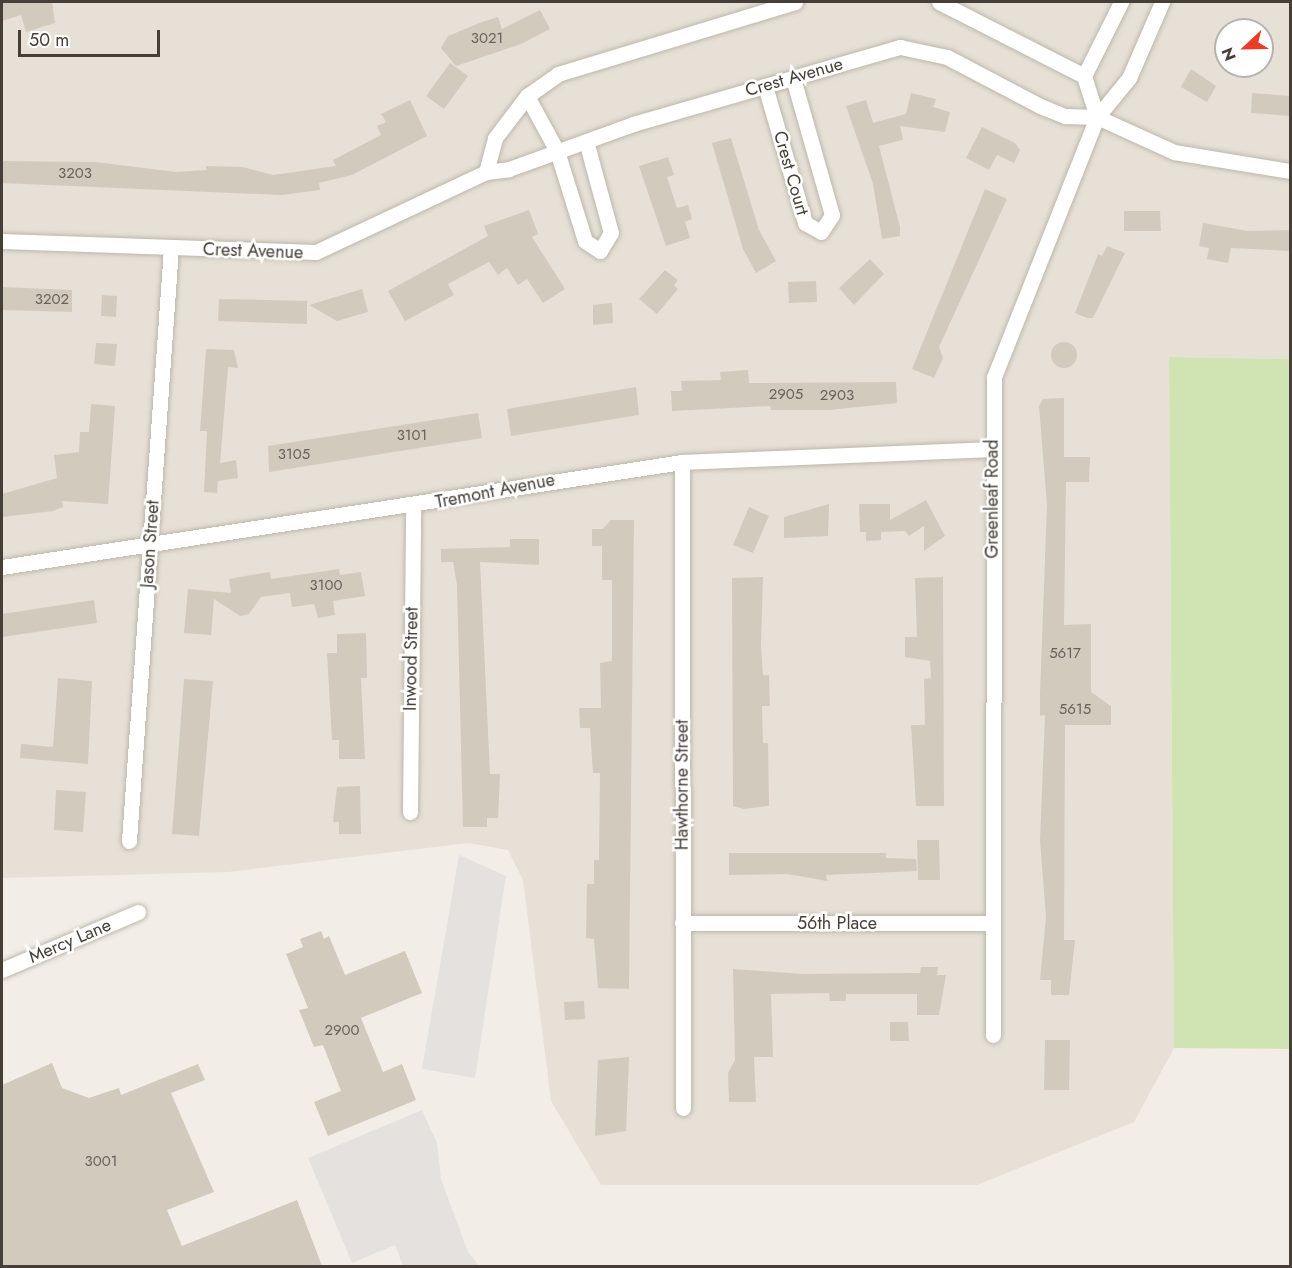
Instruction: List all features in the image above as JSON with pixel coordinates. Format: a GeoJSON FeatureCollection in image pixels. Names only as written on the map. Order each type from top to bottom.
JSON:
{"type":"FeatureCollection","features":[{"type":"Feature","properties":{"kind":"street"},"geometry":{"type":"LineString","coordinates":[[486,172],[495,138],[527,96],[558,74],[795,2]]}},
{"type":"Feature","properties":{"kind":"street"},"geometry":{"type":"LineString","coordinates":[[939,2],[1084,76]]}},
{"type":"Feature","properties":{"kind":"street"},"geometry":{"type":"LineString","coordinates":[[1097,117],[1084,76],[1121,2]]}},
{"type":"Feature","properties":{"kind":"street","name":"Greenleaf Road"},"geometry":{"type":"LineString","coordinates":[[993,1035],[992,449],[994,377],[1003,344],[1083,163],[1097,117],[1128,78],[1162,2]]}},
{"type":"Feature","properties":{"kind":"street","name":"Crest Avenue"},"geometry":{"type":"LineString","coordinates":[[2,241],[316,252],[486,172],[881,51],[921,48],[1065,116],[1097,117],[1174,152],[1290,171]]}},
{"type":"Feature","properties":{"kind":"street","name":"Crest Court"},"geometry":{"type":"LineString","coordinates":[[765,86],[805,223],[821,232],[832,215],[793,78]]}},
{"type":"Feature","properties":{"kind":"street"},"geometry":{"type":"LineString","coordinates":[[527,96],[557,151],[585,241],[600,251],[611,233],[586,141]]}},
{"type":"Feature","properties":{"kind":"street","name":"Jason Street"},"geometry":{"type":"LineString","coordinates":[[129,840],[171,248]]}},
{"type":"Feature","properties":{"kind":"street","name":"Tremont Avenue"},"geometry":{"type":"LineString","coordinates":[[2,567],[150,543],[413,506],[682,462],[992,449]]}},
{"type":"Feature","properties":{"kind":"street","name":"Hawthorne Street"},"geometry":{"type":"LineString","coordinates":[[682,462],[683,1108]]}},
{"type":"Feature","properties":{"kind":"street","name":"Inwood Street"},"geometry":{"type":"LineString","coordinates":[[410,812],[413,506]]}},
{"type":"Feature","properties":{"kind":"street","name":"Mercy Lane"},"geometry":{"type":"LineString","coordinates":[[2,970],[138,912]]}},
{"type":"Feature","properties":{"kind":"street","name":"56th Place"},"geometry":{"type":"LineString","coordinates":[[682,923],[992,923]]}},
{"type":"Feature","properties":{"kind":"shaded area"},"geometry":{"type":"Polygon","coordinates":[[[2,2],[1290,2],[1290,359],[1169,357],[1174,1048],[1134,1122],[977,1185],[601,1185],[551,1101],[523,880],[508,850],[469,843],[228,872],[2,878],[2,2]]]}},
{"type":"Feature","properties":{"kind":"shaded area"},"geometry":{"type":"Polygon","coordinates":[[[459,855],[506,876],[475,1078],[422,1069],[459,855]]]}},
{"type":"Feature","properties":{"kind":"shaded area"},"geometry":{"type":"Polygon","coordinates":[[[422,1110],[437,1143],[441,1179],[468,1252],[479,1266],[403,1266],[395,1245],[352,1263],[308,1158],[422,1110]]]}},
{"type":"Feature","properties":{"kind":"green space"},"geometry":{"type":"Polygon","coordinates":[[[1169,357],[1290,359],[1290,1049],[1174,1048],[1169,357]]]}},
{"type":"Feature","properties":{"kind":"building"},"geometry":{"type":"Polygon","coordinates":[[[2,2],[52,2],[55,23],[26,32],[21,15],[2,21],[2,2]]]}},
{"type":"Feature","properties":{"kind":"building"},"geometry":{"type":"Polygon","coordinates":[[[540,10],[550,29],[521,44],[456,66],[441,48],[448,36],[482,22],[498,17],[502,29],[540,10]]]}},
{"type":"Feature","properties":{"kind":"building"},"geometry":{"type":"Polygon","coordinates":[[[450,63],[468,76],[444,109],[426,96],[450,63]]]}},
{"type":"Feature","properties":{"kind":"building"},"geometry":{"type":"Polygon","coordinates":[[[1191,69],[1216,86],[1207,102],[1181,87],[1191,69]]]}},
{"type":"Feature","properties":{"kind":"building"},"geometry":{"type":"Polygon","coordinates":[[[911,93],[936,99],[933,107],[950,112],[945,132],[900,126],[903,140],[879,146],[900,227],[900,236],[882,239],[873,184],[846,106],[866,100],[873,123],[906,114],[911,93]]]}},
{"type":"Feature","properties":{"kind":"building"},"geometry":{"type":"Polygon","coordinates":[[[1252,93],[1290,96],[1290,116],[1251,113],[1252,93]]]}},
{"type":"Feature","properties":{"kind":"building"},"geometry":{"type":"Polygon","coordinates":[[[410,100],[427,136],[352,175],[319,183],[320,190],[282,195],[2,183],[2,161],[95,162],[176,172],[206,170],[206,166],[243,167],[273,175],[336,166],[333,160],[381,135],[377,126],[386,122],[381,114],[410,100]]]}},
{"type":"Feature","properties":{"kind":"building"},"geometry":{"type":"Polygon","coordinates":[[[982,127],[1015,143],[1020,150],[1014,163],[997,155],[989,170],[966,158],[982,127]]]}},
{"type":"Feature","properties":{"kind":"building"},"geometry":{"type":"Polygon","coordinates":[[[731,138],[759,230],[776,261],[756,273],[743,249],[712,143],[731,138]]]}},
{"type":"Feature","properties":{"kind":"building"},"geometry":{"type":"Polygon","coordinates":[[[668,157],[674,175],[667,177],[677,208],[688,205],[692,219],[685,222],[690,238],[666,246],[639,166],[668,157]]]}},
{"type":"Feature","properties":{"kind":"building"},"geometry":{"type":"Polygon","coordinates":[[[985,189],[1007,199],[939,347],[943,358],[934,378],[912,369],[985,189]]]}},
{"type":"Feature","properties":{"kind":"building"},"geometry":{"type":"Polygon","coordinates":[[[529,210],[538,234],[532,237],[565,289],[543,303],[527,279],[518,285],[507,268],[498,275],[489,262],[448,284],[454,295],[405,321],[388,291],[488,236],[484,226],[529,210]]]}},
{"type":"Feature","properties":{"kind":"building"},"geometry":{"type":"Polygon","coordinates":[[[1124,211],[1160,211],[1161,231],[1124,231],[1124,211]]]}},
{"type":"Feature","properties":{"kind":"building"},"geometry":{"type":"Polygon","coordinates":[[[1203,223],[1247,231],[1290,230],[1290,251],[1231,248],[1228,263],[1207,259],[1209,248],[1199,246],[1203,223]]]}},
{"type":"Feature","properties":{"kind":"building"},"geometry":{"type":"Polygon","coordinates":[[[1107,246],[1125,253],[1093,318],[1087,318],[1075,313],[1098,254],[1102,256],[1107,246]]]}},
{"type":"Feature","properties":{"kind":"building"},"geometry":{"type":"Polygon","coordinates":[[[870,259],[884,274],[854,305],[839,288],[870,259]]]}},
{"type":"Feature","properties":{"kind":"building"},"geometry":{"type":"Polygon","coordinates":[[[665,270],[678,280],[674,285],[678,289],[657,314],[639,299],[665,270]]]}},
{"type":"Feature","properties":{"kind":"building"},"geometry":{"type":"Polygon","coordinates":[[[816,281],[817,302],[789,303],[788,282],[816,281]]]}},
{"type":"Feature","properties":{"kind":"building"},"geometry":{"type":"Polygon","coordinates":[[[2,287],[72,290],[72,312],[2,310],[2,287]]]}},
{"type":"Feature","properties":{"kind":"building"},"geometry":{"type":"Polygon","coordinates":[[[362,289],[368,312],[337,321],[309,305],[362,289]]]}},
{"type":"Feature","properties":{"kind":"building"},"geometry":{"type":"Polygon","coordinates":[[[102,295],[117,296],[116,317],[101,316],[102,295]]]}},
{"type":"Feature","properties":{"kind":"building"},"geometry":{"type":"Polygon","coordinates":[[[219,299],[307,301],[307,324],[218,321],[219,299]]]}},
{"type":"Feature","properties":{"kind":"building"},"geometry":{"type":"Polygon","coordinates":[[[612,303],[613,323],[593,325],[593,305],[612,303]]]}},
{"type":"Feature","properties":{"kind":"building"},"geometry":{"type":"Polygon","coordinates":[[[1064,342],[1073,346],[1077,355],[1073,364],[1064,368],[1055,364],[1051,355],[1055,346],[1064,342]]]}},
{"type":"Feature","properties":{"kind":"building"},"geometry":{"type":"Polygon","coordinates":[[[96,343],[117,344],[115,366],[94,364],[96,343]]]}},
{"type":"Feature","properties":{"kind":"building"},"geometry":{"type":"Polygon","coordinates":[[[206,349],[234,350],[238,368],[228,367],[220,463],[236,460],[238,478],[218,481],[217,493],[204,492],[207,431],[200,431],[206,349]]]}},
{"type":"Feature","properties":{"kind":"building"},"geometry":{"type":"Polygon","coordinates":[[[748,370],[749,383],[896,382],[897,403],[829,410],[771,410],[770,406],[672,411],[671,391],[682,391],[681,381],[721,380],[720,372],[748,370]]]}},
{"type":"Feature","properties":{"kind":"building"},"geometry":{"type":"Polygon","coordinates":[[[636,387],[639,415],[511,436],[507,409],[636,387]]]}},
{"type":"Feature","properties":{"kind":"building"},"geometry":{"type":"Polygon","coordinates":[[[1064,398],[1064,457],[1090,457],[1089,482],[1066,482],[1064,625],[1091,624],[1091,692],[1111,706],[1111,725],[1065,725],[1064,940],[1075,940],[1069,995],[1051,995],[1051,980],[1040,980],[1046,917],[1040,841],[1045,715],[1040,716],[1040,693],[1047,505],[1039,406],[1043,399],[1064,398]]]}},
{"type":"Feature","properties":{"kind":"building"},"geometry":{"type":"Polygon","coordinates":[[[91,404],[115,406],[108,504],[62,501],[63,507],[53,511],[2,517],[2,494],[57,478],[54,455],[79,452],[80,432],[89,432],[91,404]]]}},
{"type":"Feature","properties":{"kind":"building"},"geometry":{"type":"Polygon","coordinates":[[[478,413],[482,438],[269,472],[268,446],[478,413]]]}},
{"type":"Feature","properties":{"kind":"building"},"geometry":{"type":"Polygon","coordinates":[[[926,500],[945,536],[924,551],[924,526],[909,536],[905,531],[881,532],[881,540],[866,541],[866,532],[860,532],[859,504],[890,504],[890,520],[926,500]]]}},
{"type":"Feature","properties":{"kind":"building"},"geometry":{"type":"Polygon","coordinates":[[[829,504],[828,536],[784,538],[784,517],[829,504]]]}},
{"type":"Feature","properties":{"kind":"building"},"geometry":{"type":"Polygon","coordinates":[[[749,507],[769,516],[753,553],[733,545],[749,507]]]}},
{"type":"Feature","properties":{"kind":"building"},"geometry":{"type":"Polygon","coordinates":[[[611,520],[634,520],[629,989],[598,988],[594,939],[586,938],[587,884],[594,884],[594,860],[599,860],[600,773],[593,773],[590,728],[580,728],[579,708],[601,708],[600,663],[612,661],[612,580],[602,580],[602,546],[592,546],[592,529],[603,529],[611,520]]]}},
{"type":"Feature","properties":{"kind":"building"},"geometry":{"type":"Polygon","coordinates":[[[510,539],[539,539],[539,565],[480,562],[490,774],[500,774],[498,818],[487,818],[487,827],[463,827],[457,585],[453,562],[441,562],[441,549],[510,547],[510,539]]]}},
{"type":"Feature","properties":{"kind":"building"},"geometry":{"type":"Polygon","coordinates":[[[339,569],[340,575],[361,572],[365,596],[333,601],[335,615],[318,618],[314,604],[292,607],[290,593],[261,597],[249,614],[240,616],[214,599],[211,635],[184,633],[188,589],[231,593],[229,579],[270,572],[271,579],[339,569]]]}},
{"type":"Feature","properties":{"kind":"building"},"geometry":{"type":"Polygon","coordinates":[[[763,577],[761,646],[763,675],[769,675],[770,706],[762,706],[763,743],[768,743],[769,806],[744,809],[733,806],[732,578],[763,577]]]}},
{"type":"Feature","properties":{"kind":"building"},"geometry":{"type":"Polygon","coordinates":[[[943,577],[944,806],[916,806],[911,725],[925,725],[924,679],[931,678],[930,661],[905,657],[905,637],[917,637],[915,578],[943,577]]]}},
{"type":"Feature","properties":{"kind":"building"},"geometry":{"type":"Polygon","coordinates":[[[94,600],[97,623],[2,637],[2,614],[94,600]]]}},
{"type":"Feature","properties":{"kind":"building"},"geometry":{"type":"Polygon","coordinates":[[[366,633],[367,678],[361,678],[365,759],[339,759],[339,740],[332,740],[327,653],[337,653],[337,634],[366,633]]]}},
{"type":"Feature","properties":{"kind":"building"},"geometry":{"type":"Polygon","coordinates":[[[58,678],[92,681],[88,764],[20,758],[21,744],[53,747],[58,678]]]}},
{"type":"Feature","properties":{"kind":"building"},"geometry":{"type":"Polygon","coordinates":[[[184,679],[213,681],[199,836],[172,834],[184,679]]]}},
{"type":"Feature","properties":{"kind":"building"},"geometry":{"type":"Polygon","coordinates":[[[360,786],[361,834],[339,834],[339,822],[333,822],[337,787],[360,786]]]}},
{"type":"Feature","properties":{"kind":"building"},"geometry":{"type":"Polygon","coordinates":[[[56,790],[86,792],[83,832],[54,830],[56,790]]]}},
{"type":"Feature","properties":{"kind":"building"},"geometry":{"type":"Polygon","coordinates":[[[917,840],[939,840],[940,880],[918,880],[917,840]]]}},
{"type":"Feature","properties":{"kind":"building"},"geometry":{"type":"Polygon","coordinates":[[[729,853],[886,853],[886,858],[916,859],[917,871],[826,875],[827,881],[787,874],[729,875],[729,853]]]}},
{"type":"Feature","properties":{"kind":"building"},"geometry":{"type":"Polygon","coordinates":[[[321,931],[324,939],[329,936],[345,975],[405,951],[422,993],[361,1018],[383,1072],[402,1064],[416,1100],[328,1136],[314,1102],[341,1091],[323,1045],[314,1047],[299,1010],[308,1008],[286,954],[303,947],[300,939],[321,931]]]}},
{"type":"Feature","properties":{"kind":"building"},"geometry":{"type":"Polygon","coordinates":[[[921,967],[938,967],[937,975],[946,975],[939,1015],[917,1015],[917,994],[846,994],[846,1001],[830,1001],[829,993],[771,994],[773,1057],[754,1057],[756,1102],[729,1102],[728,1073],[735,1060],[733,969],[803,974],[920,973],[921,967]]]}},
{"type":"Feature","properties":{"kind":"building"},"geometry":{"type":"Polygon","coordinates":[[[584,1001],[585,1019],[565,1020],[564,1002],[584,1001]]]}},
{"type":"Feature","properties":{"kind":"building"},"geometry":{"type":"Polygon","coordinates":[[[890,1022],[908,1022],[909,1041],[890,1041],[890,1022]]]}},
{"type":"Feature","properties":{"kind":"building"},"geometry":{"type":"Polygon","coordinates":[[[1045,1040],[1070,1040],[1069,1090],[1044,1090],[1045,1040]]]}},
{"type":"Feature","properties":{"kind":"building"},"geometry":{"type":"Polygon","coordinates":[[[629,1057],[626,1131],[595,1136],[598,1060],[629,1057]]]}},
{"type":"Feature","properties":{"kind":"building"},"geometry":{"type":"Polygon","coordinates":[[[52,1063],[62,1088],[89,1098],[119,1088],[121,1095],[198,1064],[205,1080],[171,1093],[214,1192],[167,1210],[182,1246],[297,1200],[322,1266],[2,1266],[2,1085],[52,1063]]]}}]}
